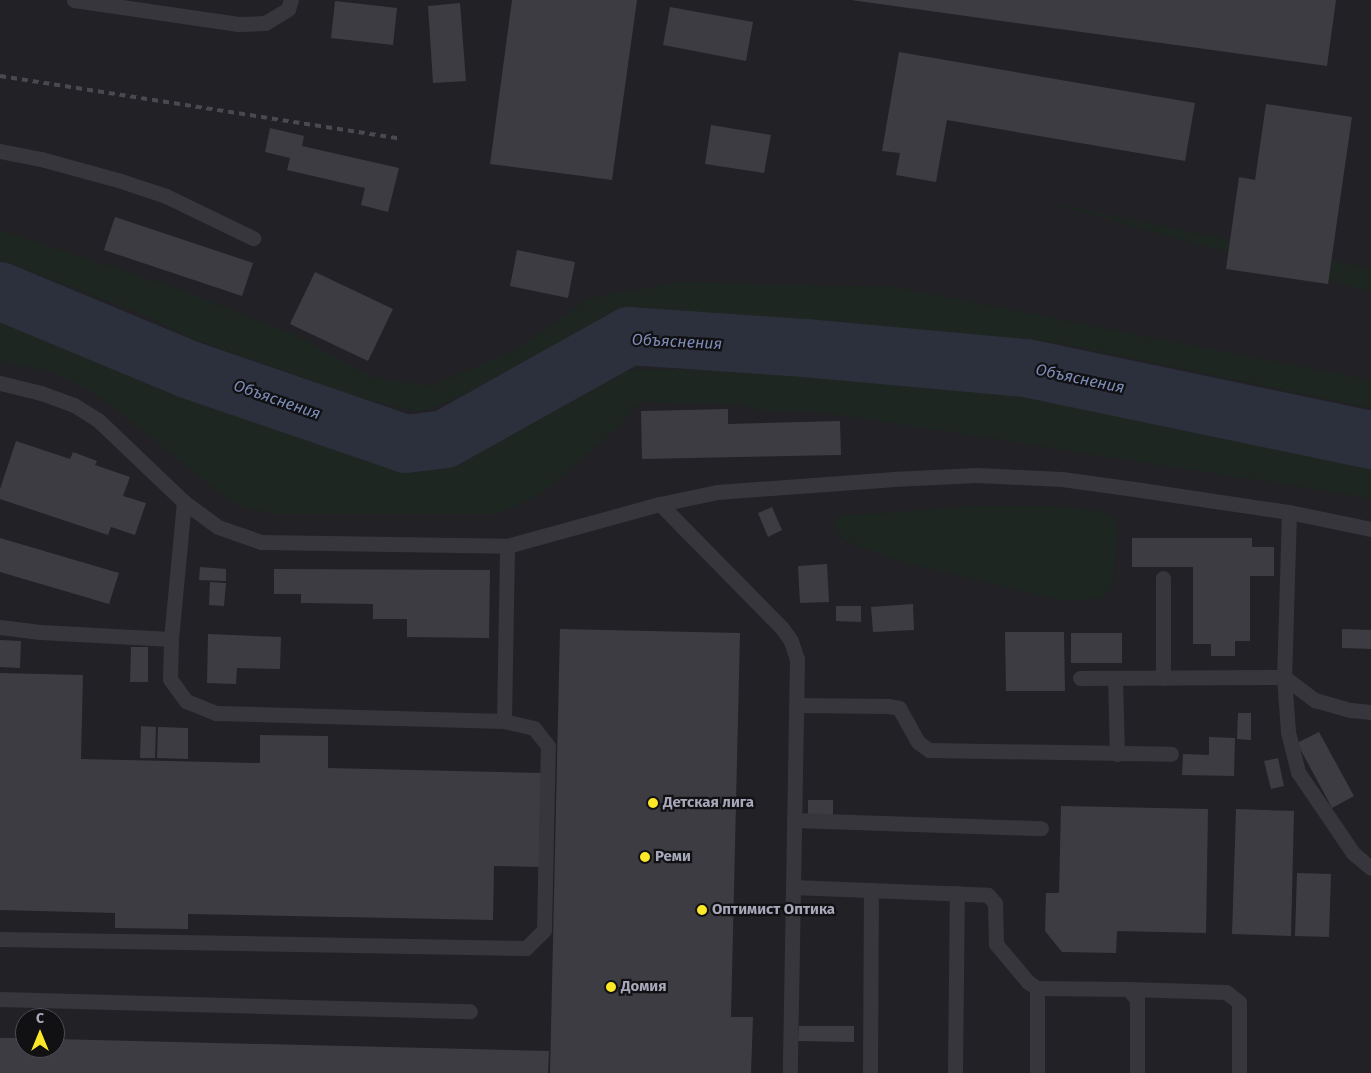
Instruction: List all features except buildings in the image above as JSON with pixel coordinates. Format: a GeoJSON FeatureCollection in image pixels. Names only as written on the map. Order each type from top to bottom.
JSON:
{"type":"FeatureCollection","features":[{"type":"Feature","properties":{"kind":"lane"},"geometry":{"type":"LineString","coordinates":[[74,0],[238,24],[265,23],[288,9],[291,0]]}},
{"type":"Feature","properties":{"kind":"lane"},"geometry":{"type":"LineString","coordinates":[[0,151],[41,159],[108,177],[166,196],[253,238]]}},
{"type":"Feature","properties":{"kind":"lane"},"geometry":{"type":"LineString","coordinates":[[0,383],[50,396],[74,405],[98,420],[184,502],[218,527],[261,542],[507,546],[660,504],[717,492],[892,479],[977,475],[1062,479],[1289,512],[1371,529]]}},
{"type":"Feature","properties":{"kind":"lane"},"geometry":{"type":"LineString","coordinates":[[0,939],[526,948],[544,930],[548,746],[534,728],[504,721],[216,713],[186,701],[170,679],[171,639],[184,502]]}},
{"type":"Feature","properties":{"kind":"lane"},"geometry":{"type":"LineString","coordinates":[[660,504],[782,628],[791,641],[797,659],[790,1073]]}},
{"type":"Feature","properties":{"kind":"lane"},"geometry":{"type":"LineString","coordinates":[[1289,512],[1284,677],[1288,732],[1298,772],[1353,853],[1371,868]]}},
{"type":"Feature","properties":{"kind":"lane"},"geometry":{"type":"LineString","coordinates":[[504,721],[507,546]]}},
{"type":"Feature","properties":{"kind":"lane"},"geometry":{"type":"LineString","coordinates":[[1163,578],[1163,678]]}},
{"type":"Feature","properties":{"kind":"lane"},"geometry":{"type":"LineString","coordinates":[[0,627],[40,632],[171,639]]}},
{"type":"Feature","properties":{"kind":"lane"},"geometry":{"type":"LineString","coordinates":[[1080,678],[1284,677],[1315,700],[1351,710],[1371,712]]}},
{"type":"Feature","properties":{"kind":"lane"},"geometry":{"type":"LineString","coordinates":[[1115,678],[1117,754]]}},
{"type":"Feature","properties":{"kind":"lane"},"geometry":{"type":"LineString","coordinates":[[796,704],[888,706],[898,708],[918,742],[929,750],[1171,754]]}},
{"type":"Feature","properties":{"kind":"lane"},"geometry":{"type":"LineString","coordinates":[[794,820],[1041,828]]}},
{"type":"Feature","properties":{"kind":"lane"},"geometry":{"type":"LineString","coordinates":[[793,886],[988,894],[995,903],[996,944],[1028,982],[1037,988],[1226,992],[1239,1002],[1239,1073]]}},
{"type":"Feature","properties":{"kind":"lane"},"geometry":{"type":"LineString","coordinates":[[870,1073],[871,890]]}},
{"type":"Feature","properties":{"kind":"lane"},"geometry":{"type":"LineString","coordinates":[[955,1073],[957,894]]}},
{"type":"Feature","properties":{"kind":"lane"},"geometry":{"type":"LineString","coordinates":[[1037,988],[1037,1073]]}},
{"type":"Feature","properties":{"kind":"lane"},"geometry":{"type":"LineString","coordinates":[[1128,989],[1137,999],[1137,1073]]}},
{"type":"Feature","properties":{"kind":"lane"},"geometry":{"type":"LineString","coordinates":[[0,999],[470,1011]]}},
{"type":"Feature","properties":{"kind":"shaded area"},"geometry":{"type":"Polygon","coordinates":[[[0,0],[1371,0],[1371,1073],[0,1073],[0,0]]]}},
{"type":"Feature","properties":{"kind":"shaded area"},"geometry":{"type":"Polygon","coordinates":[[[1041,201],[1371,268],[1371,292],[1041,201]]]}},
{"type":"Feature","properties":{"kind":"shaded area"},"geometry":{"type":"Polygon","coordinates":[[[0,230],[174,287],[297,336],[372,377],[431,386],[517,349],[589,298],[680,282],[895,287],[1371,380],[1371,408],[1059,343],[622,313],[524,369],[421,412],[357,397],[193,339],[137,312],[0,260],[0,230]]]}},
{"type":"Feature","properties":{"kind":"shaded area"},"geometry":{"type":"Polygon","coordinates":[[[0,316],[163,388],[395,468],[440,466],[618,372],[645,369],[788,371],[1031,393],[1371,466],[1371,498],[815,411],[762,411],[742,405],[643,402],[634,408],[624,422],[544,492],[499,514],[272,514],[235,505],[112,406],[83,387],[51,372],[0,361],[0,316]]]}},
{"type":"Feature","properties":{"kind":"shaded area"},"geometry":{"type":"Polygon","coordinates":[[[975,506],[1055,506],[1105,512],[1115,519],[1117,531],[1113,586],[1100,599],[1064,601],[902,562],[845,541],[833,527],[839,516],[975,506]]]}},
{"type":"Feature","properties":{"kind":"waterway","name":"Объяснения"},"geometry":{"type":"LineString","coordinates":[[0,291],[187,369],[406,444],[445,439],[629,336],[805,348],[1026,368],[1371,440]]}},
{"type":"Feature","properties":{"kind":"railway"},"geometry":{"type":"LineString","coordinates":[[0,76],[401,139]]}},
{"type":"Feature","properties":{"kind":"place","name":"Детская лига"},"geometry":{"type":"Point","coordinates":[653,803]}},
{"type":"Feature","properties":{"kind":"place","name":"Реми"},"geometry":{"type":"Point","coordinates":[645,857]}},
{"type":"Feature","properties":{"kind":"place","name":"Оптимист Оптика"},"geometry":{"type":"Point","coordinates":[702,910]}},
{"type":"Feature","properties":{"kind":"place","name":"Домия"},"geometry":{"type":"Point","coordinates":[611,987]}}]}
